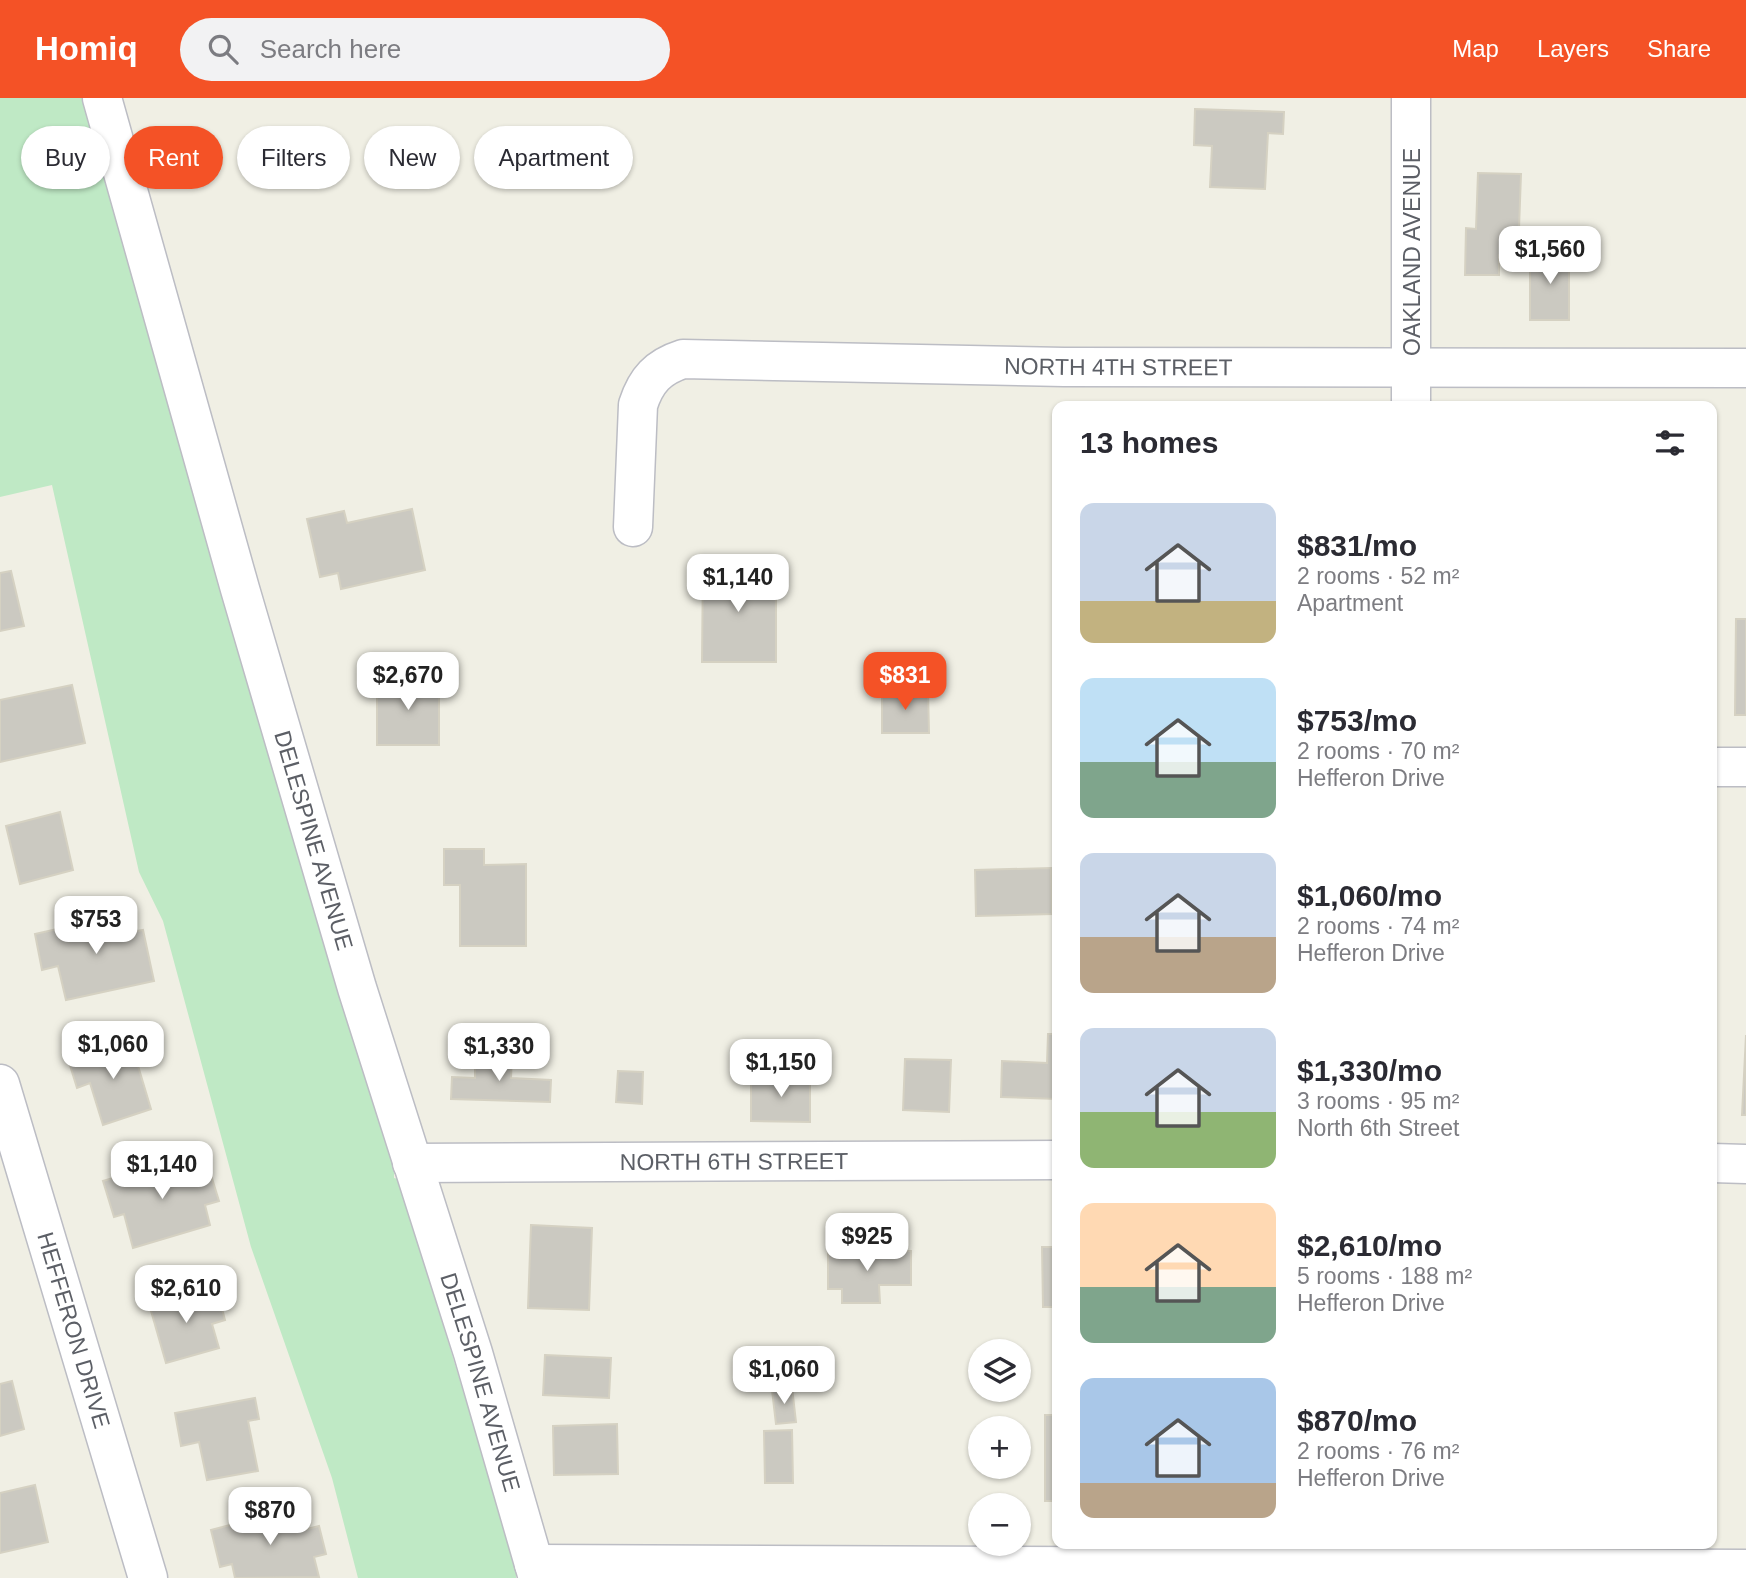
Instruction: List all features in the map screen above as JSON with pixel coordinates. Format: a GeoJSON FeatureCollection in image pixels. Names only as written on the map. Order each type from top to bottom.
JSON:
{"type":"FeatureCollection","features":[{"type":"Feature","properties":{"kind":"street","name":"DELESPINE AVENUE"},"geometry":{"type":"LineString","coordinates":[[102,98],[240,589],[357,988],[473,1353],[536,1571]]}},
{"type":"Feature","properties":{"kind":"street","name":"OAKLAND AVENUE"},"geometry":{"type":"LineString","coordinates":[[1411,98],[1411,401]]}},
{"type":"Feature","properties":{"kind":"street","name":"NORTH 4TH STREET"},"geometry":{"type":"LineString","coordinates":[[633,527],[638,405],[643,388],[653,374],[667,364],[683,359],[1064,367],[1412,365],[1746,368]]}},
{"type":"Feature","properties":{"kind":"street"},"geometry":{"type":"LineString","coordinates":[[1717,767],[1746,767]]}},
{"type":"Feature","properties":{"kind":"street","name":"HEFFERON DRIVE"},"geometry":{"type":"LineString","coordinates":[[0,1084],[148,1578]]}},
{"type":"Feature","properties":{"kind":"street","name":"NORTH 6TH STREET"},"geometry":{"type":"LineString","coordinates":[[412,1163],[1052,1160]]}},
{"type":"Feature","properties":{"kind":"street"},"geometry":{"type":"LineString","coordinates":[[1717,1163],[1746,1164]]}},
{"type":"Feature","properties":{"kind":"street"},"geometry":{"type":"LineString","coordinates":[[536,1571],[934,1572],[1415,1563],[1746,1569]]}},
{"type":"Feature","properties":{"kind":"green space"},"geometry":{"type":"Polygon","coordinates":[[[0,98],[83,98],[91,126],[21,126],[21,189],[110,189],[394,1165],[394,1178],[399,1179],[516,1566],[516,1578],[358,1578],[332,1478],[251,1247],[163,921],[139,872],[52,485],[0,497],[0,98]]]}},
{"type":"Feature","properties":{"kind":"building"},"geometry":{"type":"Polygon","coordinates":[[[1195,109],[1284,112],[1283,134],[1268,133],[1265,189],[1210,187],[1212,146],[1194,145],[1195,109]]]}},
{"type":"Feature","properties":{"kind":"building"},"geometry":{"type":"Polygon","coordinates":[[[1478,173],[1521,174],[1518,256],[1499,255],[1499,275],[1465,275],[1466,228],[1476,229],[1478,173]]]}},
{"type":"Feature","properties":{"kind":"building"},"geometry":{"type":"Polygon","coordinates":[[[1530,253],[1569,253],[1569,320],[1530,320],[1530,253]]]}},
{"type":"Feature","properties":{"kind":"building"},"geometry":{"type":"Polygon","coordinates":[[[412,509],[425,570],[341,589],[338,573],[320,577],[307,519],[344,511],[347,523],[412,509]]]}},
{"type":"Feature","properties":{"kind":"building"},"geometry":{"type":"Polygon","coordinates":[[[703,559],[737,559],[736,572],[776,572],[776,662],[702,662],[703,559]]]}},
{"type":"Feature","properties":{"kind":"building"},"geometry":{"type":"Polygon","coordinates":[[[11,571],[24,626],[0,631],[0,573],[11,571]]]}},
{"type":"Feature","properties":{"kind":"building"},"geometry":{"type":"Polygon","coordinates":[[[1736,619],[1746,619],[1746,715],[1735,715],[1736,619]]]}},
{"type":"Feature","properties":{"kind":"building"},"geometry":{"type":"Polygon","coordinates":[[[377,679],[439,679],[439,745],[377,745],[377,679]]]}},
{"type":"Feature","properties":{"kind":"building"},"geometry":{"type":"Polygon","coordinates":[[[72,685],[85,743],[0,762],[0,700],[72,685]]]}},
{"type":"Feature","properties":{"kind":"building"},"geometry":{"type":"Polygon","coordinates":[[[928,690],[929,733],[882,733],[882,691],[928,690]]]}},
{"type":"Feature","properties":{"kind":"building"},"geometry":{"type":"Polygon","coordinates":[[[60,812],[73,870],[20,884],[6,826],[60,812]]]}},
{"type":"Feature","properties":{"kind":"building"},"geometry":{"type":"Polygon","coordinates":[[[444,849],[484,849],[484,865],[526,864],[526,946],[460,946],[460,885],[444,885],[444,849]]]}},
{"type":"Feature","properties":{"kind":"building"},"geometry":{"type":"Polygon","coordinates":[[[1051,868],[1052,914],[976,916],[975,870],[1051,868]]]}},
{"type":"Feature","properties":{"kind":"building"},"geometry":{"type":"Polygon","coordinates":[[[128,913],[132,932],[143,930],[154,981],[66,1000],[58,966],[42,970],[35,934],[128,913]]]}},
{"type":"Feature","properties":{"kind":"building"},"geometry":{"type":"Polygon","coordinates":[[[1048,1034],[1052,1034],[1052,1099],[1001,1097],[1002,1061],[1047,1063],[1048,1034]]]}},
{"type":"Feature","properties":{"kind":"building"},"geometry":{"type":"Polygon","coordinates":[[[1746,1035],[1746,1115],[1742,1115],[1746,1035]]]}},
{"type":"Feature","properties":{"kind":"building"},"geometry":{"type":"Polygon","coordinates":[[[130,1039],[151,1109],[103,1125],[90,1083],[77,1088],[68,1059],[130,1039]]]}},
{"type":"Feature","properties":{"kind":"building"},"geometry":{"type":"Polygon","coordinates":[[[475,1054],[512,1055],[511,1078],[551,1080],[550,1102],[451,1099],[452,1077],[475,1078],[475,1054]]]}},
{"type":"Feature","properties":{"kind":"building"},"geometry":{"type":"Polygon","coordinates":[[[905,1059],[951,1060],[949,1112],[903,1110],[905,1059]]]}},
{"type":"Feature","properties":{"kind":"building"},"geometry":{"type":"Polygon","coordinates":[[[618,1071],[643,1072],[642,1104],[616,1102],[618,1071]]]}},
{"type":"Feature","properties":{"kind":"building"},"geometry":{"type":"Polygon","coordinates":[[[810,1076],[810,1122],[751,1121],[751,1077],[810,1076]]]}},
{"type":"Feature","properties":{"kind":"building"},"geometry":{"type":"Polygon","coordinates":[[[190,1155],[197,1179],[211,1175],[219,1201],[205,1205],[210,1225],[133,1248],[124,1214],[114,1217],[103,1181],[190,1155]]]}},
{"type":"Feature","properties":{"kind":"building"},"geometry":{"type":"Polygon","coordinates":[[[531,1225],[592,1228],[589,1310],[528,1308],[531,1225]]]}},
{"type":"Feature","properties":{"kind":"building"},"geometry":{"type":"Polygon","coordinates":[[[1042,1247],[1052,1247],[1052,1307],[1043,1307],[1042,1247]]]}},
{"type":"Feature","properties":{"kind":"building"},"geometry":{"type":"Polygon","coordinates":[[[828,1251],[911,1251],[911,1285],[879,1285],[880,1303],[842,1303],[842,1289],[828,1289],[828,1251]]]}},
{"type":"Feature","properties":{"kind":"building"},"geometry":{"type":"Polygon","coordinates":[[[201,1290],[206,1305],[220,1301],[225,1320],[212,1324],[219,1348],[166,1363],[149,1304],[201,1290]]]}},
{"type":"Feature","properties":{"kind":"building"},"geometry":{"type":"Polygon","coordinates":[[[545,1355],[611,1358],[609,1398],[543,1395],[545,1355]]]}},
{"type":"Feature","properties":{"kind":"building"},"geometry":{"type":"Polygon","coordinates":[[[12,1381],[24,1429],[0,1436],[0,1384],[12,1381]]]}},
{"type":"Feature","properties":{"kind":"building"},"geometry":{"type":"Polygon","coordinates":[[[792,1387],[796,1422],[776,1424],[772,1390],[792,1387]]]}},
{"type":"Feature","properties":{"kind":"building"},"geometry":{"type":"Polygon","coordinates":[[[255,1398],[259,1419],[248,1421],[258,1471],[207,1480],[199,1442],[181,1446],[175,1413],[255,1398]]]}},
{"type":"Feature","properties":{"kind":"building"},"geometry":{"type":"Polygon","coordinates":[[[1045,1415],[1052,1415],[1052,1501],[1045,1501],[1045,1415]]]}},
{"type":"Feature","properties":{"kind":"building"},"geometry":{"type":"Polygon","coordinates":[[[617,1424],[618,1474],[554,1475],[553,1426],[617,1424]]]}},
{"type":"Feature","properties":{"kind":"building"},"geometry":{"type":"Polygon","coordinates":[[[792,1430],[793,1483],[765,1483],[764,1431],[792,1430]]]}},
{"type":"Feature","properties":{"kind":"building"},"geometry":{"type":"Polygon","coordinates":[[[35,1485],[48,1542],[0,1553],[0,1493],[35,1485]]]}},
{"type":"Feature","properties":{"kind":"building"},"geometry":{"type":"Polygon","coordinates":[[[298,1507],[303,1530],[319,1526],[326,1554],[314,1557],[319,1577],[235,1578],[232,1564],[220,1567],[211,1530],[298,1507]]]}}]}
